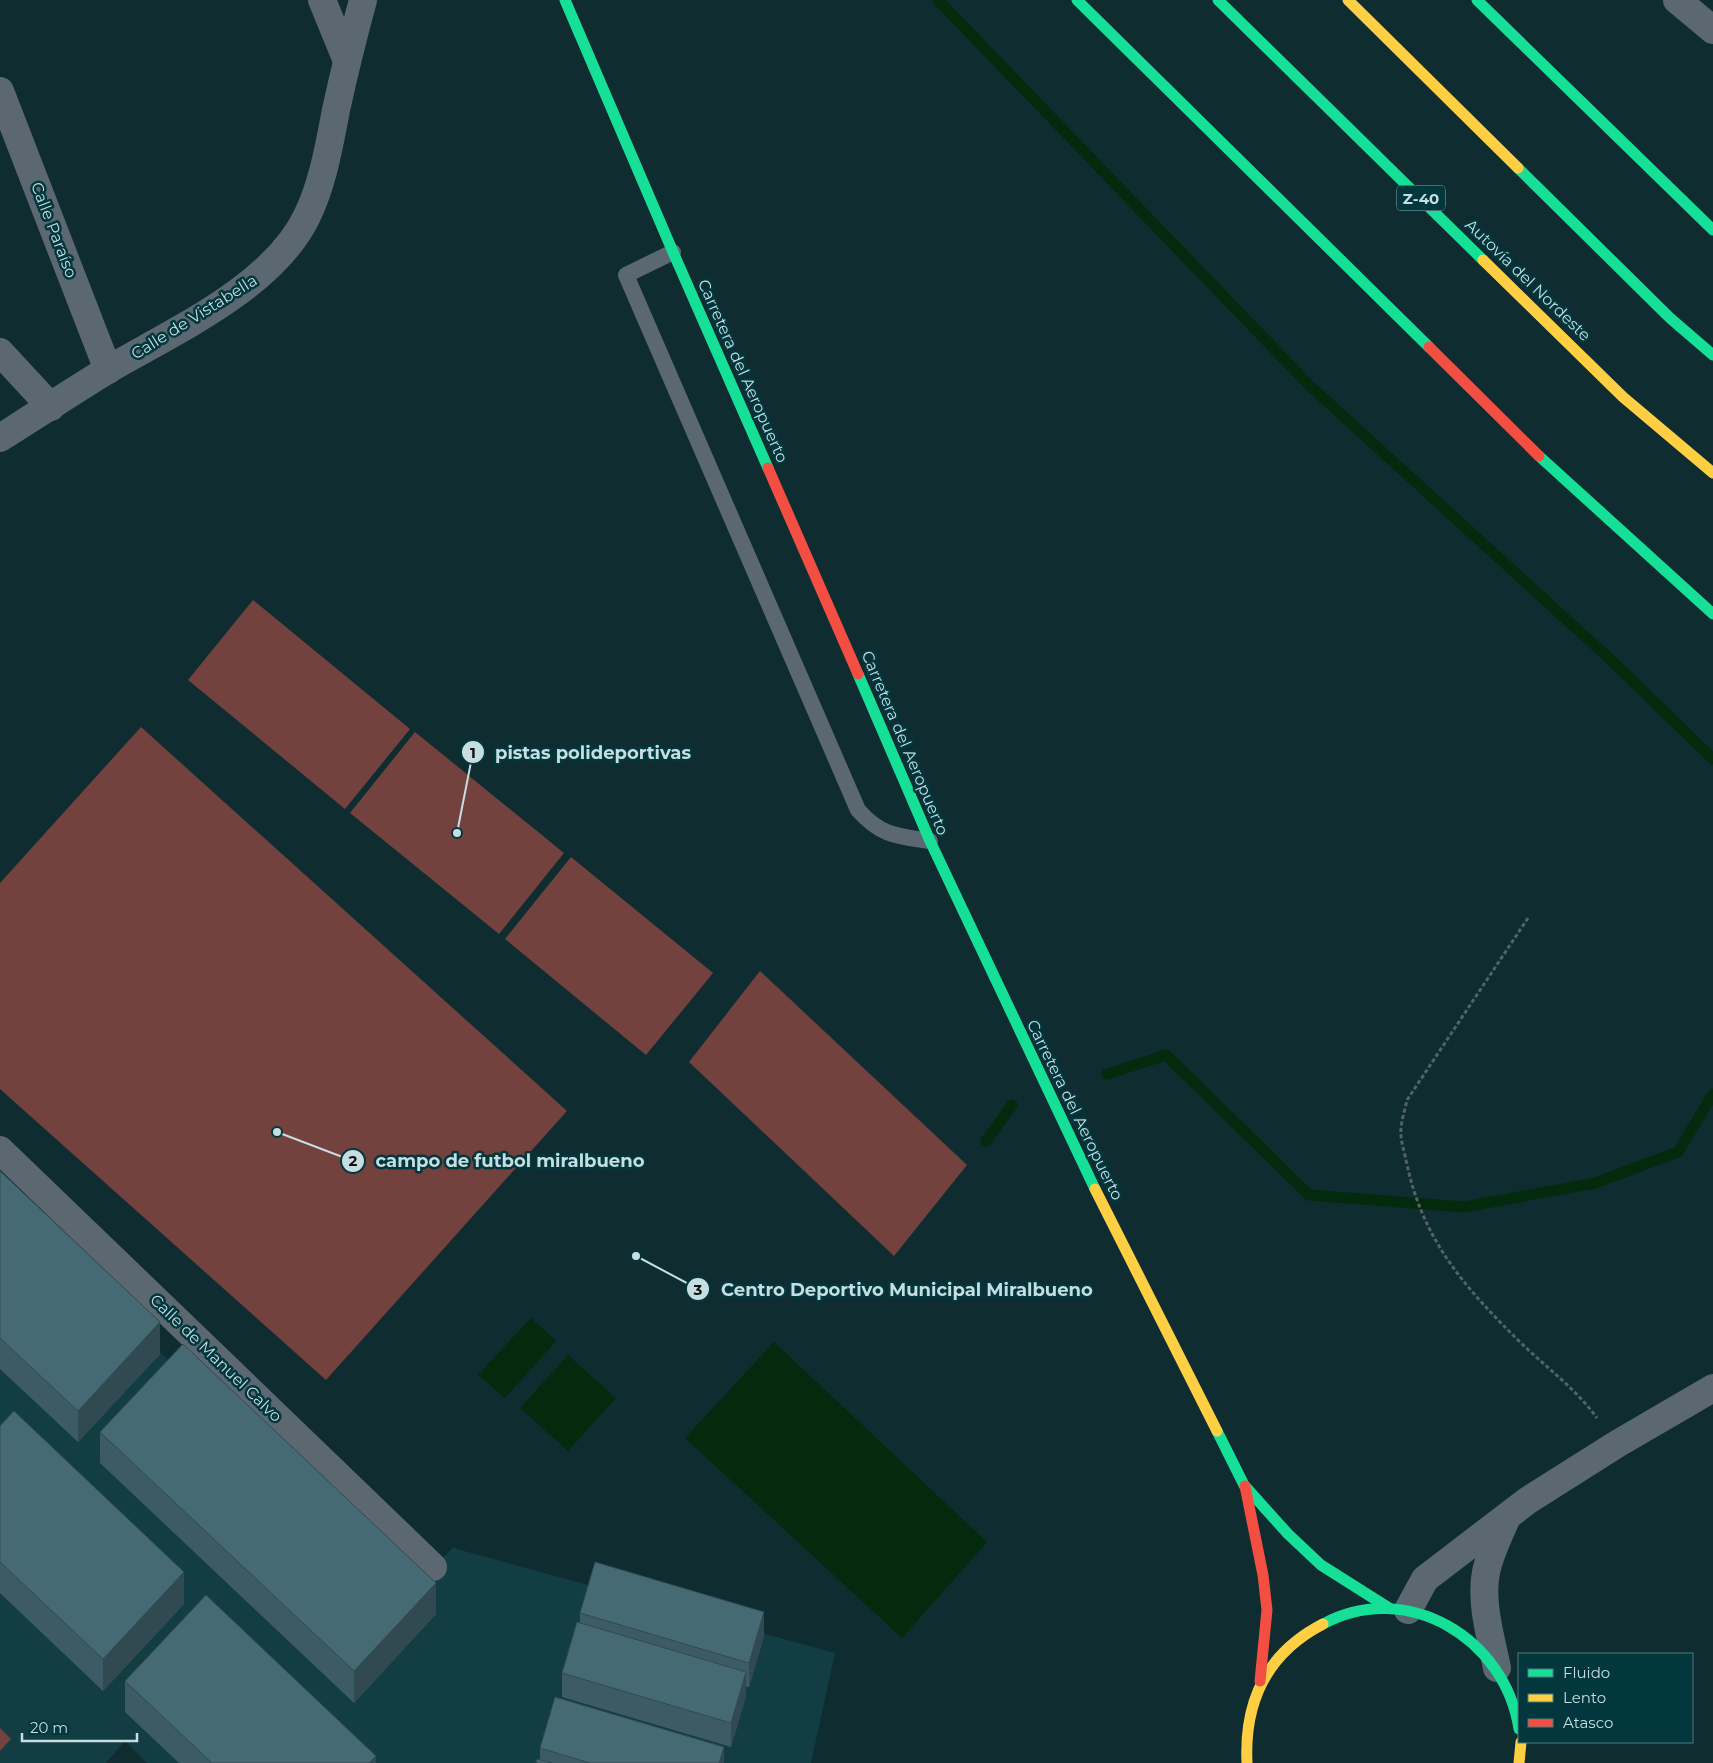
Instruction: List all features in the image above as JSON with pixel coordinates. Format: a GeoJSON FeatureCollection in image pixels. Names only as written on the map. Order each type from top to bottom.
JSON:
{"type":"FeatureCollection","features":[{"type":"Feature","properties":{"kind":"main road","name":"Carretera del Aeropuerto"},"geometry":{"type":"LineString","coordinates":[[565,0],[930,841],[1088,1175],[1244,1485],[1263,1575],[1267,1610],[1260,1686]]}},
{"type":"Feature","properties":{"kind":"main road"},"geometry":{"type":"LineString","coordinates":[[1077,0],[1555,471],[1713,614]]}},
{"type":"Feature","properties":{"kind":"main road","name":"Autovía del Nordeste"},"geometry":{"type":"LineString","coordinates":[[1218,0],[1623,397],[1713,473]]}},
{"type":"Feature","properties":{"kind":"main road"},"geometry":{"type":"LineString","coordinates":[[1348,0],[1670,318],[1713,355]]}},
{"type":"Feature","properties":{"kind":"main road"},"geometry":{"type":"LineString","coordinates":[[1476,0],[1713,230]]}},
{"type":"Feature","properties":{"kind":"main road","name":"Carretera del Aeropuerto"},"geometry":{"type":"LineString","coordinates":[[1244,1485],[1288,1534],[1321,1565],[1399,1609],[1434,1618],[1458,1630],[1479,1647],[1497,1668],[1509,1692],[1518,1718]]}},
{"type":"Feature","properties":{"kind":"main road","name":"Carretera del Aeropuerto"},"geometry":{"type":"LineString","coordinates":[[1247,1763],[1246,1743],[1252,1704],[1276,1659],[1299,1636],[1326,1620],[1357,1610],[1399,1609]]}},
{"type":"Feature","properties":{"kind":"main road"},"geometry":{"type":"LineString","coordinates":[[1519,1763],[1521,1743]]}},
{"type":"Feature","properties":{"kind":"street"},"geometry":{"type":"LineString","coordinates":[[322,0],[347,61]]}},
{"type":"Feature","properties":{"kind":"street","name":"Calle de Vistabella"},"geometry":{"type":"LineString","coordinates":[[0,438],[108,370],[222,303],[264,273],[291,242],[307,217],[321,183],[347,61],[363,0]]}},
{"type":"Feature","properties":{"kind":"street"},"geometry":{"type":"LineString","coordinates":[[1677,0],[1713,30]]}},
{"type":"Feature","properties":{"kind":"street","name":"Calle Paraíso"},"geometry":{"type":"LineString","coordinates":[[0,91],[108,370]]}},
{"type":"Feature","properties":{"kind":"street"},"geometry":{"type":"LineString","coordinates":[[0,352],[50,406]]}},
{"type":"Feature","properties":{"kind":"street","name":"Calle de Manuel Calvo"},"geometry":{"type":"LineString","coordinates":[[0,1150],[433,1566]]}},
{"type":"Feature","properties":{"kind":"street"},"geometry":{"type":"LineString","coordinates":[[1399,1609],[1425,1579],[1527,1501],[1617,1444],[1713,1388]]}},
{"type":"Feature","properties":{"kind":"street"},"geometry":{"type":"LineString","coordinates":[[1497,1668],[1485,1606],[1486,1573],[1493,1549],[1507,1516]]}},
{"type":"Feature","properties":{"kind":"lane"},"geometry":{"type":"LineString","coordinates":[[673,252],[626,275],[854,801],[858,810],[870,823],[884,832],[900,837],[930,841]]}},
{"type":"Feature","properties":{"kind":"path"},"geometry":{"type":"LineString","coordinates":[[1528,918],[1407,1100],[1400,1132],[1411,1186],[1426,1224],[1448,1262],[1472,1293],[1522,1344],[1587,1404],[1617,1444]]}},
{"type":"Feature","properties":{"kind":"shaded area"},"geometry":{"type":"Polygon","coordinates":[[[253,600],[410,729],[345,809],[188,680],[253,600]]]}},
{"type":"Feature","properties":{"kind":"shaded area"},"geometry":{"type":"Polygon","coordinates":[[[141,727],[567,1111],[326,1380],[0,1089],[0,883],[141,727]]]}},
{"type":"Feature","properties":{"kind":"shaded area"},"geometry":{"type":"Polygon","coordinates":[[[415,732],[564,853],[499,934],[350,813],[415,732]]]}},
{"type":"Feature","properties":{"kind":"shaded area"},"geometry":{"type":"Polygon","coordinates":[[[571,857],[713,973],[646,1055],[505,939],[571,857]]]}},
{"type":"Feature","properties":{"kind":"shaded area"},"geometry":{"type":"Polygon","coordinates":[[[760,971],[967,1165],[894,1256],[689,1062],[760,971]]]}},
{"type":"Feature","properties":{"kind":"shaded area"},"geometry":{"type":"Polygon","coordinates":[[[0,1201],[411,1590],[454,1547],[835,1653],[811,1763],[147,1763],[125,1741],[106,1763],[0,1763],[0,1201]]]}},
{"type":"Feature","properties":{"kind":"shaded area"},"geometry":{"type":"Polygon","coordinates":[[[531,1318],[556,1341],[505,1398],[478,1375],[531,1318]]]}},
{"type":"Feature","properties":{"kind":"shaded area"},"geometry":{"type":"Polygon","coordinates":[[[774,1342],[987,1542],[902,1638],[685,1438],[774,1342]]]}},
{"type":"Feature","properties":{"kind":"shaded area"},"geometry":{"type":"Polygon","coordinates":[[[568,1355],[616,1398],[568,1451],[520,1408],[568,1355]]]}},
{"type":"Feature","properties":{"kind":"shaded area"},"geometry":{"type":"Polygon","coordinates":[[[0,1728],[11,1739],[0,1751],[0,1728]]]}},
{"type":"Feature","properties":{"kind":"building"},"geometry":{"type":"Polygon","coordinates":[[[0,1171],[160,1322],[78,1411],[0,1338],[0,1171]]]}},
{"type":"Feature","properties":{"kind":"building"},"geometry":{"type":"Polygon","coordinates":[[[183,1344],[436,1583],[354,1671],[100,1432],[183,1344]]]}},
{"type":"Feature","properties":{"kind":"building"},"geometry":{"type":"Polygon","coordinates":[[[14,1411],[184,1572],[103,1659],[0,1562],[0,1426],[14,1411]]]}},
{"type":"Feature","properties":{"kind":"building"},"geometry":{"type":"Polygon","coordinates":[[[595,1562],[764,1612],[749,1663],[580,1613],[595,1562]]]}},
{"type":"Feature","properties":{"kind":"building"},"geometry":{"type":"Polygon","coordinates":[[[206,1595],[376,1756],[369,1763],[212,1763],[125,1681],[206,1595]]]}},
{"type":"Feature","properties":{"kind":"building"},"geometry":{"type":"Polygon","coordinates":[[[577,1622],[746,1672],[731,1723],[562,1673],[577,1622]]]}},
{"type":"Feature","properties":{"kind":"building"},"geometry":{"type":"Polygon","coordinates":[[[555,1697],[724,1747],[719,1763],[590,1763],[540,1748],[555,1697]]]}},
{"type":"Feature","properties":{"kind":"building"},"geometry":{"type":"Polygon","coordinates":[[[537,1759],[552,1763],[536,1763],[537,1759]]]}},
{"type":"Feature","properties":{"kind":"waterway"},"geometry":{"type":"LineString","coordinates":[[938,0],[1309,385],[1612,661],[1713,759]]}},
{"type":"Feature","properties":{"kind":"waterway"},"geometry":{"type":"LineString","coordinates":[[1107,1074],[1166,1055],[1309,1195],[1464,1207],[1595,1183],[1678,1152],[1713,1094]]}},
{"type":"Feature","properties":{"kind":"waterway"},"geometry":{"type":"LineString","coordinates":[[986,1141],[1012,1105]]}},
{"type":"Feature","properties":{"kind":"traffic: fast"},"geometry":{"type":"LineString","coordinates":[[565,0],[768,468]]}},
{"type":"Feature","properties":{"kind":"traffic: fast"},"geometry":{"type":"LineString","coordinates":[[1077,0],[1429,347]]}},
{"type":"Feature","properties":{"kind":"traffic: fast"},"geometry":{"type":"LineString","coordinates":[[1218,0],[1483,260]]}},
{"type":"Feature","properties":{"kind":"traffic: fast"},"geometry":{"type":"LineString","coordinates":[[1477,0],[1713,230]]}},
{"type":"Feature","properties":{"kind":"traffic: fast"},"geometry":{"type":"LineString","coordinates":[[1518,168],[1670,318],[1713,355]]}},
{"type":"Feature","properties":{"kind":"traffic: fast"},"geometry":{"type":"LineString","coordinates":[[1539,456],[1713,614]]}},
{"type":"Feature","properties":{"kind":"traffic: fast"},"geometry":{"type":"LineString","coordinates":[[858,674],[930,841],[1095,1189]]}},
{"type":"Feature","properties":{"kind":"traffic: fast"},"geometry":{"type":"LineString","coordinates":[[1217,1431],[1244,1485],[1288,1534],[1321,1565],[1389,1608]]}},
{"type":"Feature","properties":{"kind":"traffic: fast"},"geometry":{"type":"LineString","coordinates":[[1323,1624],[1355,1612],[1387,1609],[1418,1613],[1447,1626],[1473,1644],[1494,1668],[1510,1697],[1518,1725]]}},
{"type":"Feature","properties":{"kind":"traffic: slow"},"geometry":{"type":"LineString","coordinates":[[1348,0],[1518,168]]}},
{"type":"Feature","properties":{"kind":"traffic: slow"},"geometry":{"type":"LineString","coordinates":[[1483,260],[1623,397],[1713,473]]}},
{"type":"Feature","properties":{"kind":"traffic: slow"},"geometry":{"type":"LineString","coordinates":[[1095,1189],[1217,1431]]}},
{"type":"Feature","properties":{"kind":"traffic: slow"},"geometry":{"type":"LineString","coordinates":[[1247,1763],[1247,1740],[1250,1719],[1255,1699],[1263,1681],[1287,1649],[1323,1624]]}},
{"type":"Feature","properties":{"kind":"traffic: slow"},"geometry":{"type":"LineString","coordinates":[[1519,1763],[1521,1743]]}},
{"type":"Feature","properties":{"kind":"traffic: jam"},"geometry":{"type":"LineString","coordinates":[[1429,347],[1539,456]]}},
{"type":"Feature","properties":{"kind":"traffic: jam"},"geometry":{"type":"LineString","coordinates":[[768,468],[858,674]]}},
{"type":"Feature","properties":{"kind":"traffic: jam"},"geometry":{"type":"LineString","coordinates":[[1245,1486],[1263,1575],[1267,1610],[1260,1681]]}},
{"type":"Feature","properties":{"kind":"place","name":"pistas polideportivas"},"geometry":{"type":"Point","coordinates":[457,833]}},
{"type":"Feature","properties":{"kind":"place","name":"campo de futbol miralbueno"},"geometry":{"type":"Point","coordinates":[277,1132]}},
{"type":"Feature","properties":{"kind":"place","name":"Centro Deportivo Municipal Miralbueno"},"geometry":{"type":"Point","coordinates":[636,1256]}}]}
